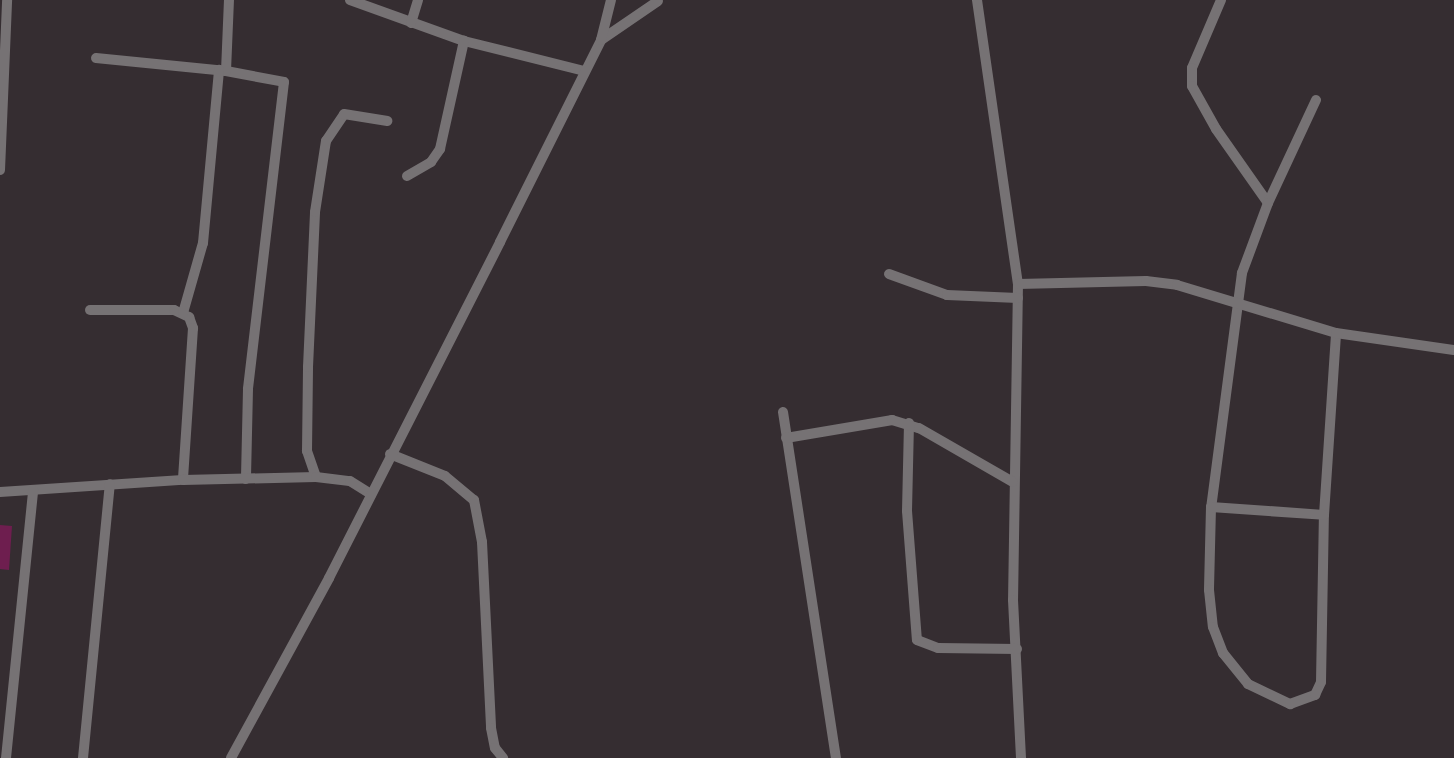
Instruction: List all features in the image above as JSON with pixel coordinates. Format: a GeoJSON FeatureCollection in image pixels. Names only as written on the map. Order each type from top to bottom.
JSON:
{"type":"FeatureCollection","features":[{"type":"Feature","properties":{"kind":"street"},"geometry":{"type":"LineString","coordinates":[[0,170],[7,0]]}},
{"type":"Feature","properties":{"kind":"street"},"geometry":{"type":"LineString","coordinates":[[183,313],[204,243],[229,0]]}},
{"type":"Feature","properties":{"kind":"street"},"geometry":{"type":"LineString","coordinates":[[350,0],[464,41],[584,72]]}},
{"type":"Feature","properties":{"kind":"street"},"geometry":{"type":"LineString","coordinates":[[411,23],[418,0]]}},
{"type":"Feature","properties":{"kind":"street"},"geometry":{"type":"LineString","coordinates":[[230,758],[371,494],[601,40],[611,0]]}},
{"type":"Feature","properties":{"kind":"street"},"geometry":{"type":"LineString","coordinates":[[601,40],[661,0]]}},
{"type":"Feature","properties":{"kind":"street"},"geometry":{"type":"LineString","coordinates":[[977,0],[1018,284],[1013,482],[1021,758]]}},
{"type":"Feature","properties":{"kind":"street"},"geometry":{"type":"LineString","coordinates":[[1221,0],[1192,68],[1192,86],[1216,129],[1268,203]]}},
{"type":"Feature","properties":{"kind":"street"},"geometry":{"type":"LineString","coordinates":[[407,176],[431,162],[440,149],[464,41]]}},
{"type":"Feature","properties":{"kind":"street"},"geometry":{"type":"LineString","coordinates":[[96,58],[222,70],[280,80],[285,86],[248,389],[246,479]]}},
{"type":"Feature","properties":{"kind":"street"},"geometry":{"type":"LineString","coordinates":[[1316,100],[1268,203],[1244,267],[1237,302],[1210,507],[1209,590],[1213,627],[1223,653],[1235,671],[1262,694],[1290,704],[1315,695],[1321,682],[1324,515],[1336,333]]}},
{"type":"Feature","properties":{"kind":"street"},"geometry":{"type":"LineString","coordinates":[[316,477],[307,451],[308,367],[315,212],[326,141],[344,114],[387,121]]}},
{"type":"Feature","properties":{"kind":"street"},"geometry":{"type":"LineString","coordinates":[[889,274],[947,295],[1018,298]]}},
{"type":"Feature","properties":{"kind":"street"},"geometry":{"type":"LineString","coordinates":[[1018,284],[1146,281],[1237,302],[1336,333],[1454,350]]}},
{"type":"Feature","properties":{"kind":"street"},"geometry":{"type":"LineString","coordinates":[[90,310],[183,313]]}},
{"type":"Feature","properties":{"kind":"street"},"geometry":{"type":"LineString","coordinates":[[183,313],[193,328],[183,480]]}},
{"type":"Feature","properties":{"kind":"street"},"geometry":{"type":"LineString","coordinates":[[783,412],[836,758]]}},
{"type":"Feature","properties":{"kind":"street"},"geometry":{"type":"LineString","coordinates":[[786,438],[863,422],[908,424],[1013,482]]}},
{"type":"Feature","properties":{"kind":"street"},"geometry":{"type":"LineString","coordinates":[[908,424],[907,492],[917,640],[938,648],[1017,649]]}},
{"type":"Feature","properties":{"kind":"street"},"geometry":{"type":"LineString","coordinates":[[390,454],[445,476],[474,500],[482,542],[491,728],[495,748],[503,758]]}},
{"type":"Feature","properties":{"kind":"street"},"geometry":{"type":"LineString","coordinates":[[0,492],[183,480],[316,477],[350,481],[371,494]]}},
{"type":"Feature","properties":{"kind":"street"},"geometry":{"type":"LineString","coordinates":[[83,758],[110,484]]}},
{"type":"Feature","properties":{"kind":"street"},"geometry":{"type":"LineString","coordinates":[[6,758],[33,490]]}},
{"type":"Feature","properties":{"kind":"street"},"geometry":{"type":"LineString","coordinates":[[1210,507],[1324,515]]}},
{"type":"Feature","properties":{"kind":"building"},"geometry":{"type":"Polygon","coordinates":[[[0,525],[12,526],[9,570],[0,569],[0,525]]]}}]}
